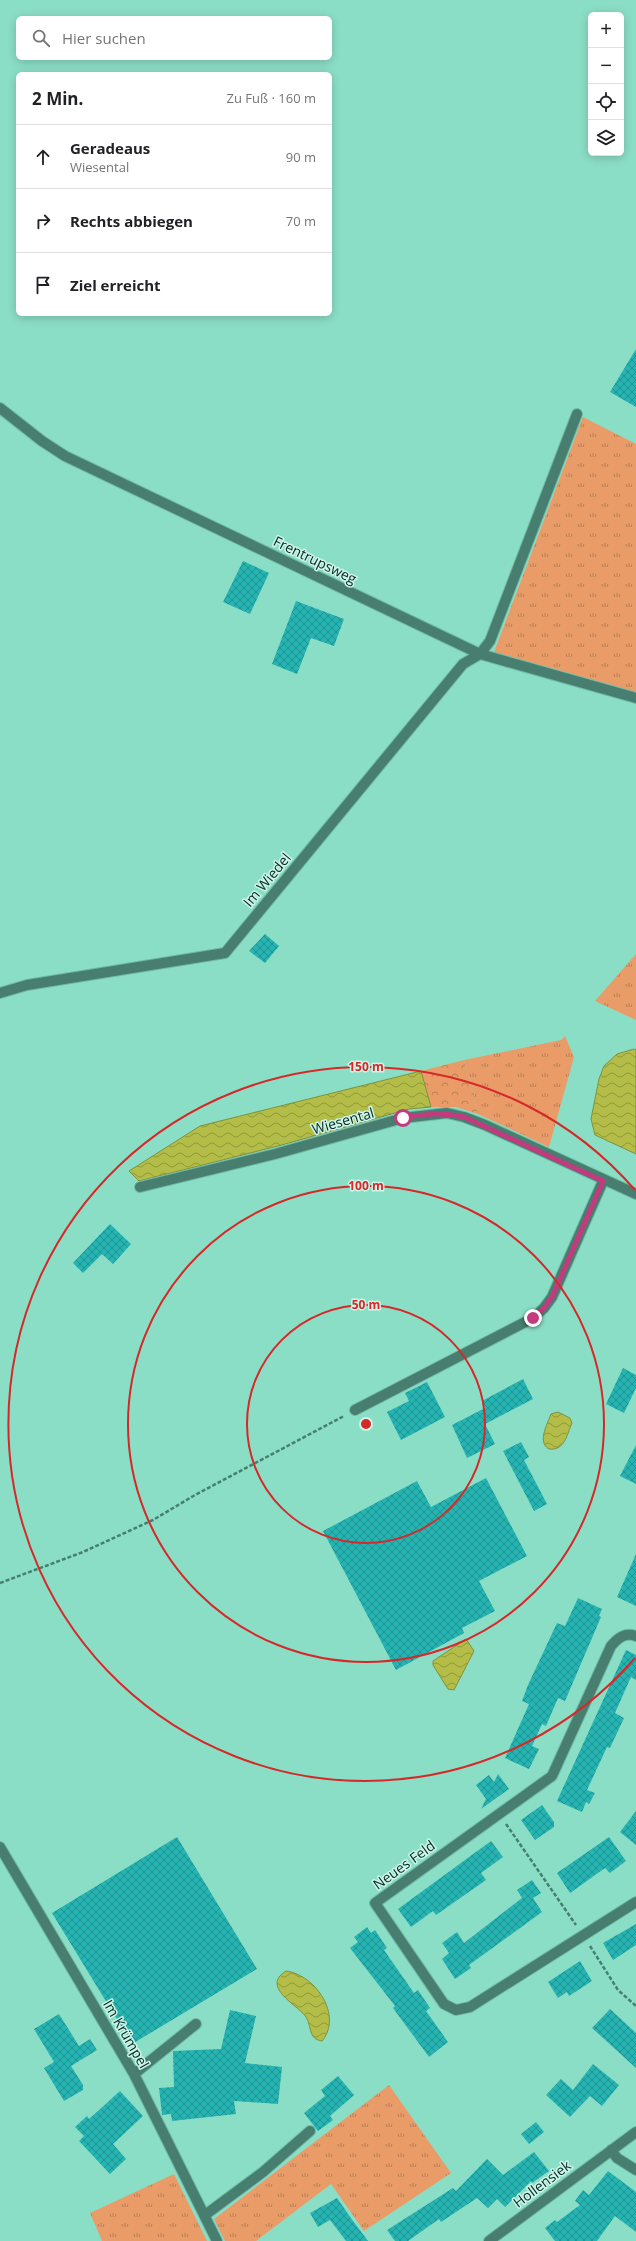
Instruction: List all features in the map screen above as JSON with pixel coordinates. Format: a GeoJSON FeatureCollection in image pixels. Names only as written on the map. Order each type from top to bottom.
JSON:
{"type":"FeatureCollection","features":[{"type":"Feature","properties":{"kind":"street","name":"Frentrupsweg"},"geometry":{"type":"LineString","coordinates":[[0,408],[42,441],[65,456],[480,654],[636,698]]}},
{"type":"Feature","properties":{"kind":"street"},"geometry":{"type":"LineString","coordinates":[[480,654],[490,641],[577,414]]}},
{"type":"Feature","properties":{"kind":"street","name":"Im Wiedel"},"geometry":{"type":"LineString","coordinates":[[0,994],[27,985],[225,953],[463,664],[480,654]]}},
{"type":"Feature","properties":{"kind":"street","name":"Wiesental"},"geometry":{"type":"LineString","coordinates":[[140,1188],[275,1154],[403,1118],[447,1113],[464,1117],[485,1125],[603,1181],[636,1194]]}},
{"type":"Feature","properties":{"kind":"street"},"geometry":{"type":"LineString","coordinates":[[355,1410],[533,1318],[544,1308],[552,1297],[603,1181]]}},
{"type":"Feature","properties":{"kind":"street","name":"Neues Feld"},"geometry":{"type":"LineString","coordinates":[[636,1636],[625,1635],[617,1639],[611,1646],[552,1776],[375,1903],[444,2004],[456,2010],[470,2008],[584,1937],[636,1902]]}},
{"type":"Feature","properties":{"kind":"street","name":"Im Krümpel"},"geometry":{"type":"LineString","coordinates":[[0,1847],[134,2074],[217,2241]]}},
{"type":"Feature","properties":{"kind":"street"},"geometry":{"type":"LineString","coordinates":[[134,2074],[196,2024]]}},
{"type":"Feature","properties":{"kind":"street"},"geometry":{"type":"LineString","coordinates":[[205,2215],[264,2172],[310,2131]]}},
{"type":"Feature","properties":{"kind":"street","name":"Hollensiek"},"geometry":{"type":"LineString","coordinates":[[489,2241],[636,2132]]}},
{"type":"Feature","properties":{"kind":"street"},"geometry":{"type":"LineString","coordinates":[[611,2150],[617,2158],[636,2170]]}},
{"type":"Feature","properties":{"kind":"path"},"geometry":{"type":"LineString","coordinates":[[0,1583],[83,1552],[153,1520],[195,1495],[355,1410]]}},
{"type":"Feature","properties":{"kind":"path"},"geometry":{"type":"LineString","coordinates":[[499,1814],[584,1937],[618,1990],[636,2006]]}},
{"type":"Feature","properties":{"kind":"green space"},"geometry":{"type":"Polygon","coordinates":[[[583,417],[636,444],[636,692],[494,652],[583,417]]]}},
{"type":"Feature","properties":{"kind":"green space"},"geometry":{"type":"Polygon","coordinates":[[[636,954],[636,1020],[595,1001],[636,954]]]}},
{"type":"Feature","properties":{"kind":"green space"},"geometry":{"type":"Polygon","coordinates":[[[565,1036],[574,1057],[549,1147],[478,1114],[464,1060],[561,1040],[565,1036]]]}},
{"type":"Feature","properties":{"kind":"green space"},"geometry":{"type":"Polygon","coordinates":[[[464,1060],[478,1114],[456,1107],[431,1107],[421,1071],[464,1060]]]}},
{"type":"Feature","properties":{"kind":"green space"},"geometry":{"type":"Polygon","coordinates":[[[389,2085],[451,2173],[364,2231],[331,2184],[256,2241],[225,2241],[214,2219],[389,2085]]]}},
{"type":"Feature","properties":{"kind":"green space"},"geometry":{"type":"Polygon","coordinates":[[[174,2174],[207,2241],[102,2241],[90,2213],[174,2174]]]}},
{"type":"Feature","properties":{"kind":"water"},"geometry":{"type":"Polygon","coordinates":[[[634,1049],[636,1050],[636,1154],[595,1135],[591,1119],[599,1079],[604,1066],[617,1054],[634,1049]]]}},
{"type":"Feature","properties":{"kind":"water"},"geometry":{"type":"Polygon","coordinates":[[[421,1071],[431,1107],[409,1109],[278,1146],[139,1181],[129,1171],[200,1126],[421,1071]]]}},
{"type":"Feature","properties":{"kind":"water"},"geometry":{"type":"Polygon","coordinates":[[[558,1412],[570,1418],[572,1423],[567,1437],[562,1445],[554,1449],[549,1449],[545,1446],[543,1438],[545,1428],[551,1414],[558,1412]]]}},
{"type":"Feature","properties":{"kind":"water"},"geometry":{"type":"Polygon","coordinates":[[[466,1639],[474,1651],[454,1690],[448,1689],[433,1665],[433,1661],[466,1639]]]}},
{"type":"Feature","properties":{"kind":"water"},"geometry":{"type":"Polygon","coordinates":[[[286,1971],[297,1974],[307,1980],[316,1988],[323,1998],[328,2009],[329,2020],[328,2031],[322,2041],[314,2038],[306,2017],[283,1996],[279,1989],[277,1983],[279,1977],[286,1971]]]}},
{"type":"Feature","properties":{"kind":"building"},"geometry":{"type":"Polygon","coordinates":[[[636,349],[636,407],[610,392],[636,349]]]}},
{"type":"Feature","properties":{"kind":"building"},"geometry":{"type":"Polygon","coordinates":[[[243,561],[269,573],[250,614],[223,602],[243,561]]]}},
{"type":"Feature","properties":{"kind":"building"},"geometry":{"type":"Polygon","coordinates":[[[296,601],[344,619],[334,646],[311,638],[297,674],[272,664],[296,601]]]}},
{"type":"Feature","properties":{"kind":"building"},"geometry":{"type":"Polygon","coordinates":[[[265,934],[279,946],[265,963],[249,951],[265,934]]]}},
{"type":"Feature","properties":{"kind":"building"},"geometry":{"type":"Polygon","coordinates":[[[110,1224],[131,1244],[113,1264],[102,1254],[83,1273],[73,1263],[110,1224]]]}},
{"type":"Feature","properties":{"kind":"building"},"geometry":{"type":"Polygon","coordinates":[[[623,1368],[636,1375],[636,1388],[624,1413],[606,1404],[623,1368]]]}},
{"type":"Feature","properties":{"kind":"building"},"geometry":{"type":"Polygon","coordinates":[[[523,1379],[533,1399],[485,1424],[495,1444],[467,1458],[452,1425],[485,1408],[482,1401],[523,1379]]]}},
{"type":"Feature","properties":{"kind":"building"},"geometry":{"type":"Polygon","coordinates":[[[427,1382],[445,1417],[401,1440],[387,1412],[409,1401],[405,1393],[427,1382]]]}},
{"type":"Feature","properties":{"kind":"building"},"geometry":{"type":"Polygon","coordinates":[[[521,1442],[529,1457],[524,1460],[547,1504],[534,1511],[503,1451],[521,1442]]]}},
{"type":"Feature","properties":{"kind":"building"},"geometry":{"type":"Polygon","coordinates":[[[636,1445],[636,1484],[620,1476],[636,1445]]]}},
{"type":"Feature","properties":{"kind":"building"},"geometry":{"type":"Polygon","coordinates":[[[486,1478],[527,1556],[479,1581],[495,1611],[462,1628],[464,1633],[396,1670],[323,1531],[417,1481],[431,1507],[486,1478]]]}},
{"type":"Feature","properties":{"kind":"building"},"geometry":{"type":"Polygon","coordinates":[[[636,1554],[636,1606],[617,1597],[636,1554]]]}},
{"type":"Feature","properties":{"kind":"building"},"geometry":{"type":"Polygon","coordinates":[[[578,1598],[602,1609],[599,1616],[601,1617],[565,1701],[558,1698],[546,1726],[542,1724],[532,1746],[539,1749],[529,1769],[505,1758],[529,1704],[522,1701],[528,1685],[557,1623],[565,1626],[578,1598]]]}},
{"type":"Feature","properties":{"kind":"building"},"geometry":{"type":"Polygon","coordinates":[[[626,1650],[636,1655],[636,1680],[631,1677],[615,1713],[624,1718],[610,1748],[607,1747],[587,1790],[595,1793],[589,1804],[586,1802],[582,1812],[557,1801],[626,1650]]]}},
{"type":"Feature","properties":{"kind":"building"},"geometry":{"type":"Polygon","coordinates":[[[498,1774],[509,1789],[481,1809],[486,1799],[476,1785],[489,1775],[494,1782],[498,1774]]]}},
{"type":"Feature","properties":{"kind":"building"},"geometry":{"type":"Polygon","coordinates":[[[542,1805],[554,1822],[554,1827],[535,1840],[521,1820],[542,1805]]]}},
{"type":"Feature","properties":{"kind":"building"},"geometry":{"type":"Polygon","coordinates":[[[636,1811],[636,1845],[620,1832],[636,1811]]]}},
{"type":"Feature","properties":{"kind":"building"},"geometry":{"type":"Polygon","coordinates":[[[177,1837],[257,1969],[132,2044],[52,1913],[177,1837]]]}},
{"type":"Feature","properties":{"kind":"building"},"geometry":{"type":"Polygon","coordinates":[[[609,1837],[626,1861],[610,1873],[605,1868],[570,1893],[557,1873],[609,1837]]]}},
{"type":"Feature","properties":{"kind":"building"},"geometry":{"type":"Polygon","coordinates":[[[491,1841],[503,1857],[481,1873],[486,1880],[436,1915],[433,1911],[411,1927],[398,1909],[491,1841]]]}},
{"type":"Feature","properties":{"kind":"building"},"geometry":{"type":"Polygon","coordinates":[[[532,1880],[541,1893],[533,1898],[542,1912],[469,1965],[471,1968],[455,1979],[442,1959],[449,1953],[442,1943],[457,1932],[464,1943],[522,1898],[517,1890],[532,1880]]]}},
{"type":"Feature","properties":{"kind":"building"},"geometry":{"type":"Polygon","coordinates":[[[636,1924],[636,1945],[613,1960],[603,1943],[636,1924]]]}},
{"type":"Feature","properties":{"kind":"building"},"geometry":{"type":"Polygon","coordinates":[[[367,1927],[371,1933],[375,1930],[387,1948],[384,1950],[414,1993],[418,1990],[430,2008],[426,2011],[448,2042],[429,2057],[393,2008],[395,2006],[350,1948],[358,1942],[354,1937],[367,1927]]]}},
{"type":"Feature","properties":{"kind":"building"},"geometry":{"type":"Polygon","coordinates":[[[580,1961],[592,1981],[569,1996],[567,1992],[558,1998],[548,1982],[580,1961]]]}},
{"type":"Feature","properties":{"kind":"building"},"geometry":{"type":"Polygon","coordinates":[[[610,2009],[636,2033],[636,2068],[592,2028],[610,2009]]]}},
{"type":"Feature","properties":{"kind":"building"},"geometry":{"type":"Polygon","coordinates":[[[230,2010],[256,2016],[245,2063],[282,2067],[278,2104],[234,2101],[236,2114],[172,2121],[171,2114],[162,2115],[159,2088],[174,2087],[173,2051],[221,2049],[230,2010]]]}},
{"type":"Feature","properties":{"kind":"building"},"geometry":{"type":"Polygon","coordinates":[[[59,2014],[79,2046],[90,2039],[97,2050],[71,2066],[83,2085],[83,2090],[64,2101],[44,2068],[54,2062],[34,2029],[59,2014]]]}},
{"type":"Feature","properties":{"kind":"building"},"geometry":{"type":"Polygon","coordinates":[[[593,2064],[619,2085],[602,2106],[590,2096],[570,2117],[546,2095],[561,2079],[573,2090],[593,2064]]]}},
{"type":"Feature","properties":{"kind":"building"},"geometry":{"type":"Polygon","coordinates":[[[338,2076],[354,2095],[330,2116],[333,2120],[318,2131],[304,2113],[325,2096],[321,2090],[338,2076]]]}},
{"type":"Feature","properties":{"kind":"building"},"geometry":{"type":"Polygon","coordinates":[[[120,2091],[143,2116],[113,2144],[126,2159],[110,2174],[79,2141],[84,2136],[75,2127],[87,2116],[89,2119],[120,2091]]]}},
{"type":"Feature","properties":{"kind":"building"},"geometry":{"type":"Polygon","coordinates":[[[536,2122],[544,2132],[529,2144],[521,2134],[536,2122]]]}},
{"type":"Feature","properties":{"kind":"building"},"geometry":{"type":"Polygon","coordinates":[[[534,2152],[549,2171],[532,2183],[531,2181],[505,2207],[497,2199],[488,2208],[477,2198],[441,2222],[439,2219],[408,2241],[395,2241],[387,2230],[453,2188],[456,2191],[487,2159],[503,2175],[534,2152]]]}},
{"type":"Feature","properties":{"kind":"building"},"geometry":{"type":"Polygon","coordinates":[[[608,2171],[636,2192],[636,2232],[615,2216],[597,2241],[555,2241],[545,2228],[555,2220],[557,2222],[580,2205],[575,2201],[583,2190],[589,2195],[608,2171]]]}},
{"type":"Feature","properties":{"kind":"building"},"geometry":{"type":"Polygon","coordinates":[[[337,2198],[368,2241],[346,2241],[330,2220],[318,2227],[310,2213],[337,2198]]]}},
{"type":"Feature","properties":{"kind":"route"},"geometry":{"type":"LineString","coordinates":[[403,1118],[447,1113],[464,1117],[485,1125],[603,1181],[552,1297],[544,1308],[533,1318]]}}]}
